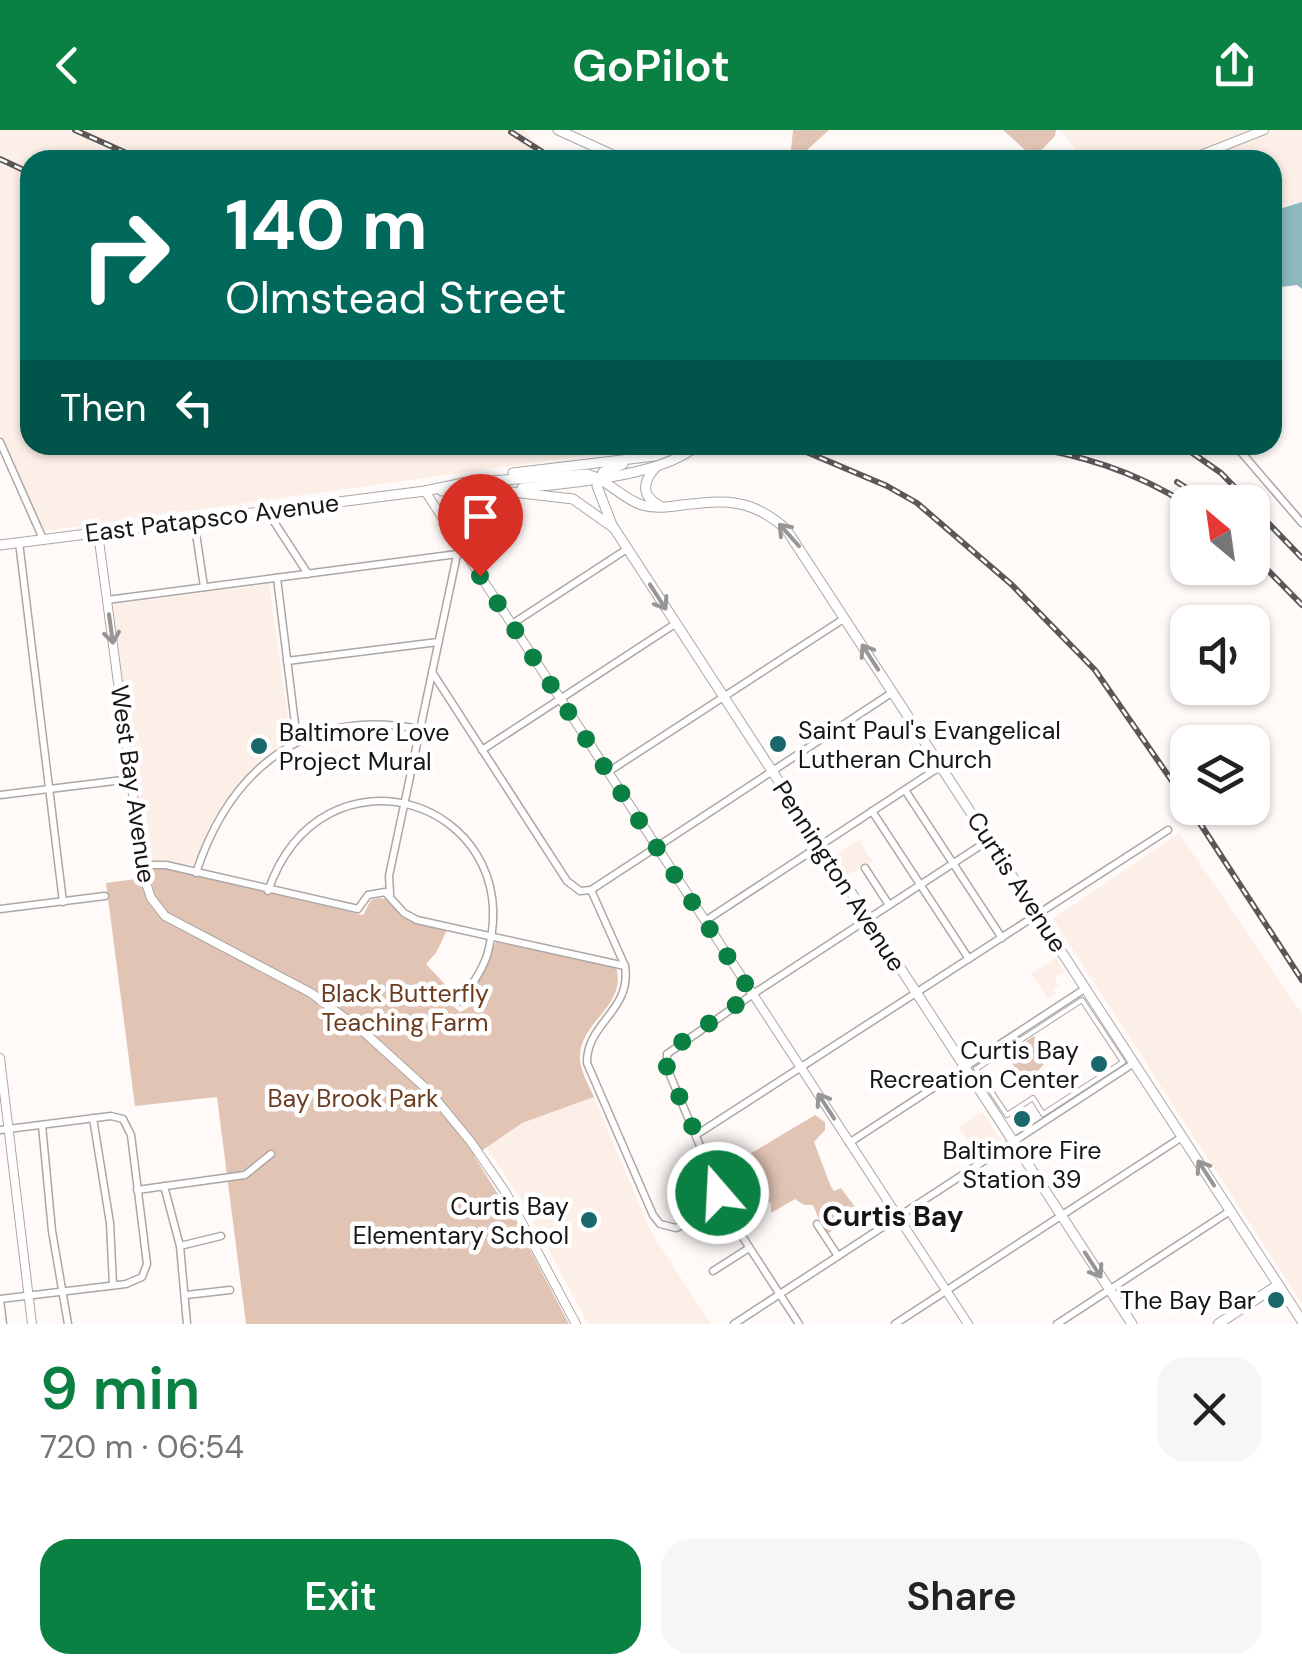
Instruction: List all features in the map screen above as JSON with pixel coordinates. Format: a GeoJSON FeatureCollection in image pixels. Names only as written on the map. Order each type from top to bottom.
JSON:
{"type":"FeatureCollection","features":[{"type":"Feature","properties":{"kind":"main road"},"geometry":{"type":"LineString","coordinates":[[558,130],[602,150]]}},
{"type":"Feature","properties":{"kind":"main road","name":"East Patapsco Avenue"},"geometry":{"type":"LineString","coordinates":[[424,490],[503,490],[599,477],[666,455]]}},
{"type":"Feature","properties":{"kind":"main road","name":"East Patapsco Avenue"},"geometry":{"type":"LineString","coordinates":[[0,545],[424,490],[521,472],[679,459],[684,455]]}},
{"type":"Feature","properties":{"kind":"main road"},"geometry":{"type":"LineString","coordinates":[[656,461],[644,488],[662,508]]}},
{"type":"Feature","properties":{"kind":"main road"},"geometry":{"type":"LineString","coordinates":[[462,483],[567,474],[599,477],[598,494],[614,528]]}},
{"type":"Feature","properties":{"kind":"main road","name":"Curtis Avenue"},"geometry":{"type":"LineString","coordinates":[[599,477],[639,504],[662,508],[728,501],[745,504],[774,519],[797,542],[1302,1321]]}},
{"type":"Feature","properties":{"kind":"main road","name":"Pennington Avenue"},"geometry":{"type":"LineString","coordinates":[[503,490],[573,499],[614,528],[916,994],[970,1068],[1013,1142],[1132,1324]]}},
{"type":"Feature","properties":{"kind":"main road"},"geometry":{"type":"LineString","coordinates":[[1218,1324],[1278,1284]]}},
{"type":"Feature","properties":{"kind":"street"},"geometry":{"type":"LineString","coordinates":[[1213,150],[1264,130]]}},
{"type":"Feature","properties":{"kind":"street"},"geometry":{"type":"LineString","coordinates":[[0,442],[43,539]]}},
{"type":"Feature","properties":{"kind":"street"},"geometry":{"type":"LineString","coordinates":[[1244,455],[1302,523]]}},
{"type":"Feature","properties":{"kind":"street"},"geometry":{"type":"LineString","coordinates":[[424,490],[461,554],[512,624],[968,1324]]}},
{"type":"Feature","properties":{"kind":"street"},"geometry":{"type":"LineString","coordinates":[[267,511],[308,574]]}},
{"type":"Feature","properties":{"kind":"street"},"geometry":{"type":"LineString","coordinates":[[194,520],[204,588]]}},
{"type":"Feature","properties":{"kind":"street","name":"West Bay Avenue"},"geometry":{"type":"LineString","coordinates":[[98,532],[142,865],[151,898],[165,916],[311,994],[365,1033],[430,1092],[493,1172],[576,1324]]}},
{"type":"Feature","properties":{"kind":"street"},"geometry":{"type":"LineString","coordinates":[[20,542],[62,902]]}},
{"type":"Feature","properties":{"kind":"street"},"geometry":{"type":"LineString","coordinates":[[512,624],[627,549]]}},
{"type":"Feature","properties":{"kind":"street"},"geometry":{"type":"LineString","coordinates":[[107,600],[461,554]]}},
{"type":"Feature","properties":{"kind":"street"},"geometry":{"type":"LineString","coordinates":[[461,554],[419,729],[389,876],[390,894],[410,918],[625,966]]}},
{"type":"Feature","properties":{"kind":"street"},"geometry":{"type":"LineString","coordinates":[[277,578],[297,741]]}},
{"type":"Feature","properties":{"kind":"street"},"geometry":{"type":"LineString","coordinates":[[608,772],[845,618]]}},
{"type":"Feature","properties":{"kind":"street"},"geometry":{"type":"LineString","coordinates":[[482,750],[675,624]]}},
{"type":"Feature","properties":{"kind":"street"},"geometry":{"type":"LineString","coordinates":[[287,661],[438,642]]}},
{"type":"Feature","properties":{"kind":"street"},"geometry":{"type":"LineString","coordinates":[[432,672],[567,881],[580,892],[591,890],[893,692]]}},
{"type":"Feature","properties":{"kind":"street"},"geometry":{"type":"LineString","coordinates":[[196,873],[224,807],[256,770],[297,741],[353,726],[388,724],[419,729]]}},
{"type":"Feature","properties":{"kind":"street"},"geometry":{"type":"LineString","coordinates":[[705,921],[941,766]]}},
{"type":"Feature","properties":{"kind":"street"},"geometry":{"type":"LineString","coordinates":[[0,796],[131,779]]}},
{"type":"Feature","properties":{"kind":"street"},"geometry":{"type":"LineString","coordinates":[[905,790],[1002,938]]}},
{"type":"Feature","properties":{"kind":"street"},"geometry":{"type":"LineString","coordinates":[[268,891],[289,846],[315,821],[359,802],[404,803],[426,810],[446,822],[476,853],[491,893],[491,936],[486,960],[462,1002]]}},
{"type":"Feature","properties":{"kind":"street"},"geometry":{"type":"LineString","coordinates":[[872,811],[969,959]]}},
{"type":"Feature","properties":{"kind":"street"},"geometry":{"type":"LineString","coordinates":[[696,1135],[1168,830]]}},
{"type":"Feature","properties":{"kind":"street"},"geometry":{"type":"LineString","coordinates":[[591,890],[625,966],[624,995],[592,1040],[587,1063],[653,1215],[660,1224],[676,1228],[704,1212],[716,1198],[717,1186],[667,1068],[670,1050],[989,840]]}},
{"type":"Feature","properties":{"kind":"street"},"geometry":{"type":"LineString","coordinates":[[142,865],[157,864],[358,909],[368,895],[390,894]]}},
{"type":"Feature","properties":{"kind":"street"},"geometry":{"type":"LineString","coordinates":[[865,868],[889,905]]}},
{"type":"Feature","properties":{"kind":"street"},"geometry":{"type":"LineString","coordinates":[[0,909],[105,896]]}},
{"type":"Feature","properties":{"kind":"street"},"geometry":{"type":"LineString","coordinates":[[970,1068],[1086,988]]}},
{"type":"Feature","properties":{"kind":"street"},"geometry":{"type":"LineString","coordinates":[[849,1142],[970,1068],[1082,1000],[1122,1062],[1044,1114],[1034,1098],[1007,1115],[970,1068]]}},
{"type":"Feature","properties":{"kind":"street"},"geometry":{"type":"LineString","coordinates":[[0,1058],[4,1129],[32,1324]]}},
{"type":"Feature","properties":{"kind":"street"},"geometry":{"type":"LineString","coordinates":[[734,1324],[1134,1063]]}},
{"type":"Feature","properties":{"kind":"street"},"geometry":{"type":"LineString","coordinates":[[3,1324],[0,1299],[114,1286],[142,1277],[147,1264],[131,1135],[123,1119],[111,1116],[4,1129]]}},
{"type":"Feature","properties":{"kind":"street"},"geometry":{"type":"LineString","coordinates":[[93,1118],[110,1224],[114,1286]]}},
{"type":"Feature","properties":{"kind":"street"},"geometry":{"type":"LineString","coordinates":[[42,1124],[47,1191],[68,1324]]}},
{"type":"Feature","properties":{"kind":"street"},"geometry":{"type":"LineString","coordinates":[[895,1324],[1182,1137]]}},
{"type":"Feature","properties":{"kind":"street"},"geometry":{"type":"LineString","coordinates":[[138,1190],[245,1176],[271,1154]]}},
{"type":"Feature","properties":{"kind":"street"},"geometry":{"type":"LineString","coordinates":[[164,1186],[180,1246],[187,1324]]}},
{"type":"Feature","properties":{"kind":"street"},"geometry":{"type":"LineString","coordinates":[[1057,1324],[1230,1211]]}},
{"type":"Feature","properties":{"kind":"street"},"geometry":{"type":"LineString","coordinates":[[817,1224],[838,1256]]}},
{"type":"Feature","properties":{"kind":"street"},"geometry":{"type":"LineString","coordinates":[[180,1246],[221,1236]]}},
{"type":"Feature","properties":{"kind":"street"},"geometry":{"type":"LineString","coordinates":[[742,1236],[799,1324]]}},
{"type":"Feature","properties":{"kind":"street"},"geometry":{"type":"LineString","coordinates":[[713,1271],[749,1248]]}},
{"type":"Feature","properties":{"kind":"street"},"geometry":{"type":"LineString","coordinates":[[186,1295],[230,1290]]}},
{"type":"Feature","properties":{"kind":"shaded area"},"geometry":{"type":"Polygon","coordinates":[[[0,130],[524,130],[545,150],[20,150],[20,455],[587,455],[44,531],[0,434],[0,130]]]}},
{"type":"Feature","properties":{"kind":"shaded area"},"geometry":{"type":"Polygon","coordinates":[[[1061,130],[1302,130],[1302,202],[1282,208],[1282,150],[1076,150],[1061,130]]]}},
{"type":"Feature","properties":{"kind":"shaded area"},"geometry":{"type":"Polygon","coordinates":[[[269,584],[290,734],[255,766],[222,805],[208,828],[196,863],[191,866],[148,861],[113,607],[269,584]]]}},
{"type":"Feature","properties":{"kind":"shaded area"},"geometry":{"type":"Polygon","coordinates":[[[1179,833],[1302,1014],[1302,1304],[1053,919],[1179,833]]]}},
{"type":"Feature","properties":{"kind":"shaded area"},"geometry":{"type":"Polygon","coordinates":[[[859,840],[872,861],[847,876],[835,856],[859,840]]]}},
{"type":"Feature","properties":{"kind":"shaded area"},"geometry":{"type":"Polygon","coordinates":[[[1056,958],[1064,971],[1054,978],[1059,985],[1052,989],[1056,994],[1048,999],[1031,974],[1056,958]]]}},
{"type":"Feature","properties":{"kind":"shaded area","name":"Curtis Bay Elementary School"},"geometry":{"type":"Polygon","coordinates":[[[594,1097],[651,1232],[711,1324],[588,1324],[526,1207],[486,1146],[522,1123],[594,1097]]]}},
{"type":"Feature","properties":{"kind":"shaded area"},"geometry":{"type":"Polygon","coordinates":[[[982,1112],[1000,1139],[978,1154],[959,1127],[982,1112]]]}},
{"type":"Feature","properties":{"kind":"green space"},"geometry":{"type":"Polygon","coordinates":[[[793,130],[829,130],[808,150],[791,150],[793,130]]]}},
{"type":"Feature","properties":{"kind":"green space"},"geometry":{"type":"Polygon","coordinates":[[[1003,130],[1056,130],[1042,150],[1025,150],[1003,130]]]}},
{"type":"Feature","properties":{"kind":"green space","name":"Bay Brook Park"},"geometry":{"type":"Polygon","coordinates":[[[150,868],[363,915],[371,900],[383,898],[409,921],[447,930],[426,964],[454,994],[451,1004],[460,1012],[473,1005],[474,984],[496,942],[616,968],[615,993],[581,1047],[581,1065],[594,1097],[522,1123],[474,1156],[516,1223],[569,1324],[246,1324],[217,1097],[135,1106],[106,883],[151,877],[150,868]]]}},
{"type":"Feature","properties":{"kind":"green space"},"geometry":{"type":"Polygon","coordinates":[[[1034,1036],[1043,1050],[1044,1064],[1036,1073],[1024,1075],[1014,1067],[1008,1053],[1034,1036]]]}},
{"type":"Feature","properties":{"kind":"green space"},"geometry":{"type":"Polygon","coordinates":[[[815,1115],[825,1122],[825,1130],[814,1142],[831,1187],[834,1191],[841,1188],[855,1207],[858,1219],[851,1222],[837,1207],[836,1227],[829,1233],[823,1229],[813,1205],[795,1199],[771,1213],[771,1204],[765,1198],[748,1201],[740,1209],[741,1216],[732,1221],[720,1206],[724,1197],[720,1172],[815,1115]]]}},
{"type":"Feature","properties":{"kind":"water"},"geometry":{"type":"Polygon","coordinates":[[[1302,202],[1302,289],[1297,285],[1282,287],[1282,208],[1302,202]]]}},
{"type":"Feature","properties":{"kind":"railway"},"geometry":{"type":"LineString","coordinates":[[75,130],[120,150]]}},
{"type":"Feature","properties":{"kind":"railway"},"geometry":{"type":"LineString","coordinates":[[511,132],[539,150]]}},
{"type":"Feature","properties":{"kind":"railway"},"geometry":{"type":"LineString","coordinates":[[0,159],[20,168]]}},
{"type":"Feature","properties":{"kind":"railway"},"geometry":{"type":"LineString","coordinates":[[814,455],[917,503],[1011,584],[1095,670],[1170,778]]}},
{"type":"Feature","properties":{"kind":"railway"},"geometry":{"type":"LineString","coordinates":[[1069,455],[1106,466],[1170,495]]}},
{"type":"Feature","properties":{"kind":"railway"},"geometry":{"type":"LineString","coordinates":[[1195,455],[1233,485]]}},
{"type":"Feature","properties":{"kind":"railway"},"geometry":{"type":"LineString","coordinates":[[1177,482],[1182,485]]}},
{"type":"Feature","properties":{"kind":"railway"},"geometry":{"type":"LineString","coordinates":[[1270,525],[1302,558]]}},
{"type":"Feature","properties":{"kind":"railway"},"geometry":{"type":"LineString","coordinates":[[1270,572],[1302,605]]}},
{"type":"Feature","properties":{"kind":"railway"},"geometry":{"type":"LineString","coordinates":[[1201,825],[1302,980]]}},
{"type":"Feature","properties":{"kind":"place","name":"Saint Paul's Evangelical Lutheran Church"},"geometry":{"type":"Point","coordinates":[778,744]}},
{"type":"Feature","properties":{"kind":"place","name":"Baltimore Love Project Mural"},"geometry":{"type":"Point","coordinates":[259,746]}},
{"type":"Feature","properties":{"kind":"place","name":"Curtis Bay Recreation Center"},"geometry":{"type":"Point","coordinates":[1099,1064]}},
{"type":"Feature","properties":{"kind":"place","name":"Baltimore Fire Station 39"},"geometry":{"type":"Point","coordinates":[1022,1119]}},
{"type":"Feature","properties":{"kind":"place","name":"Curtis Bay Elementary School"},"geometry":{"type":"Point","coordinates":[589,1220]}},
{"type":"Feature","properties":{"kind":"place","name":"The Bay Bar"},"geometry":{"type":"Point","coordinates":[1276,1300]}},
{"type":"Feature","properties":{"kind":"district","name":"Curtis Bay"},"geometry":{"type":"Point","coordinates":[893,1216]}},
{"type":"Feature","properties":{"kind":"route"},"geometry":{"type":"LineString","coordinates":[[480,576],[752,994],[670,1050],[666,1058],[718,1193]]}},
{"type":"Feature","properties":{"kind":"park label","name":"Black Butterfly Teaching Farm"},"geometry":{"type":"Point","coordinates":[405,1008]}}]}
